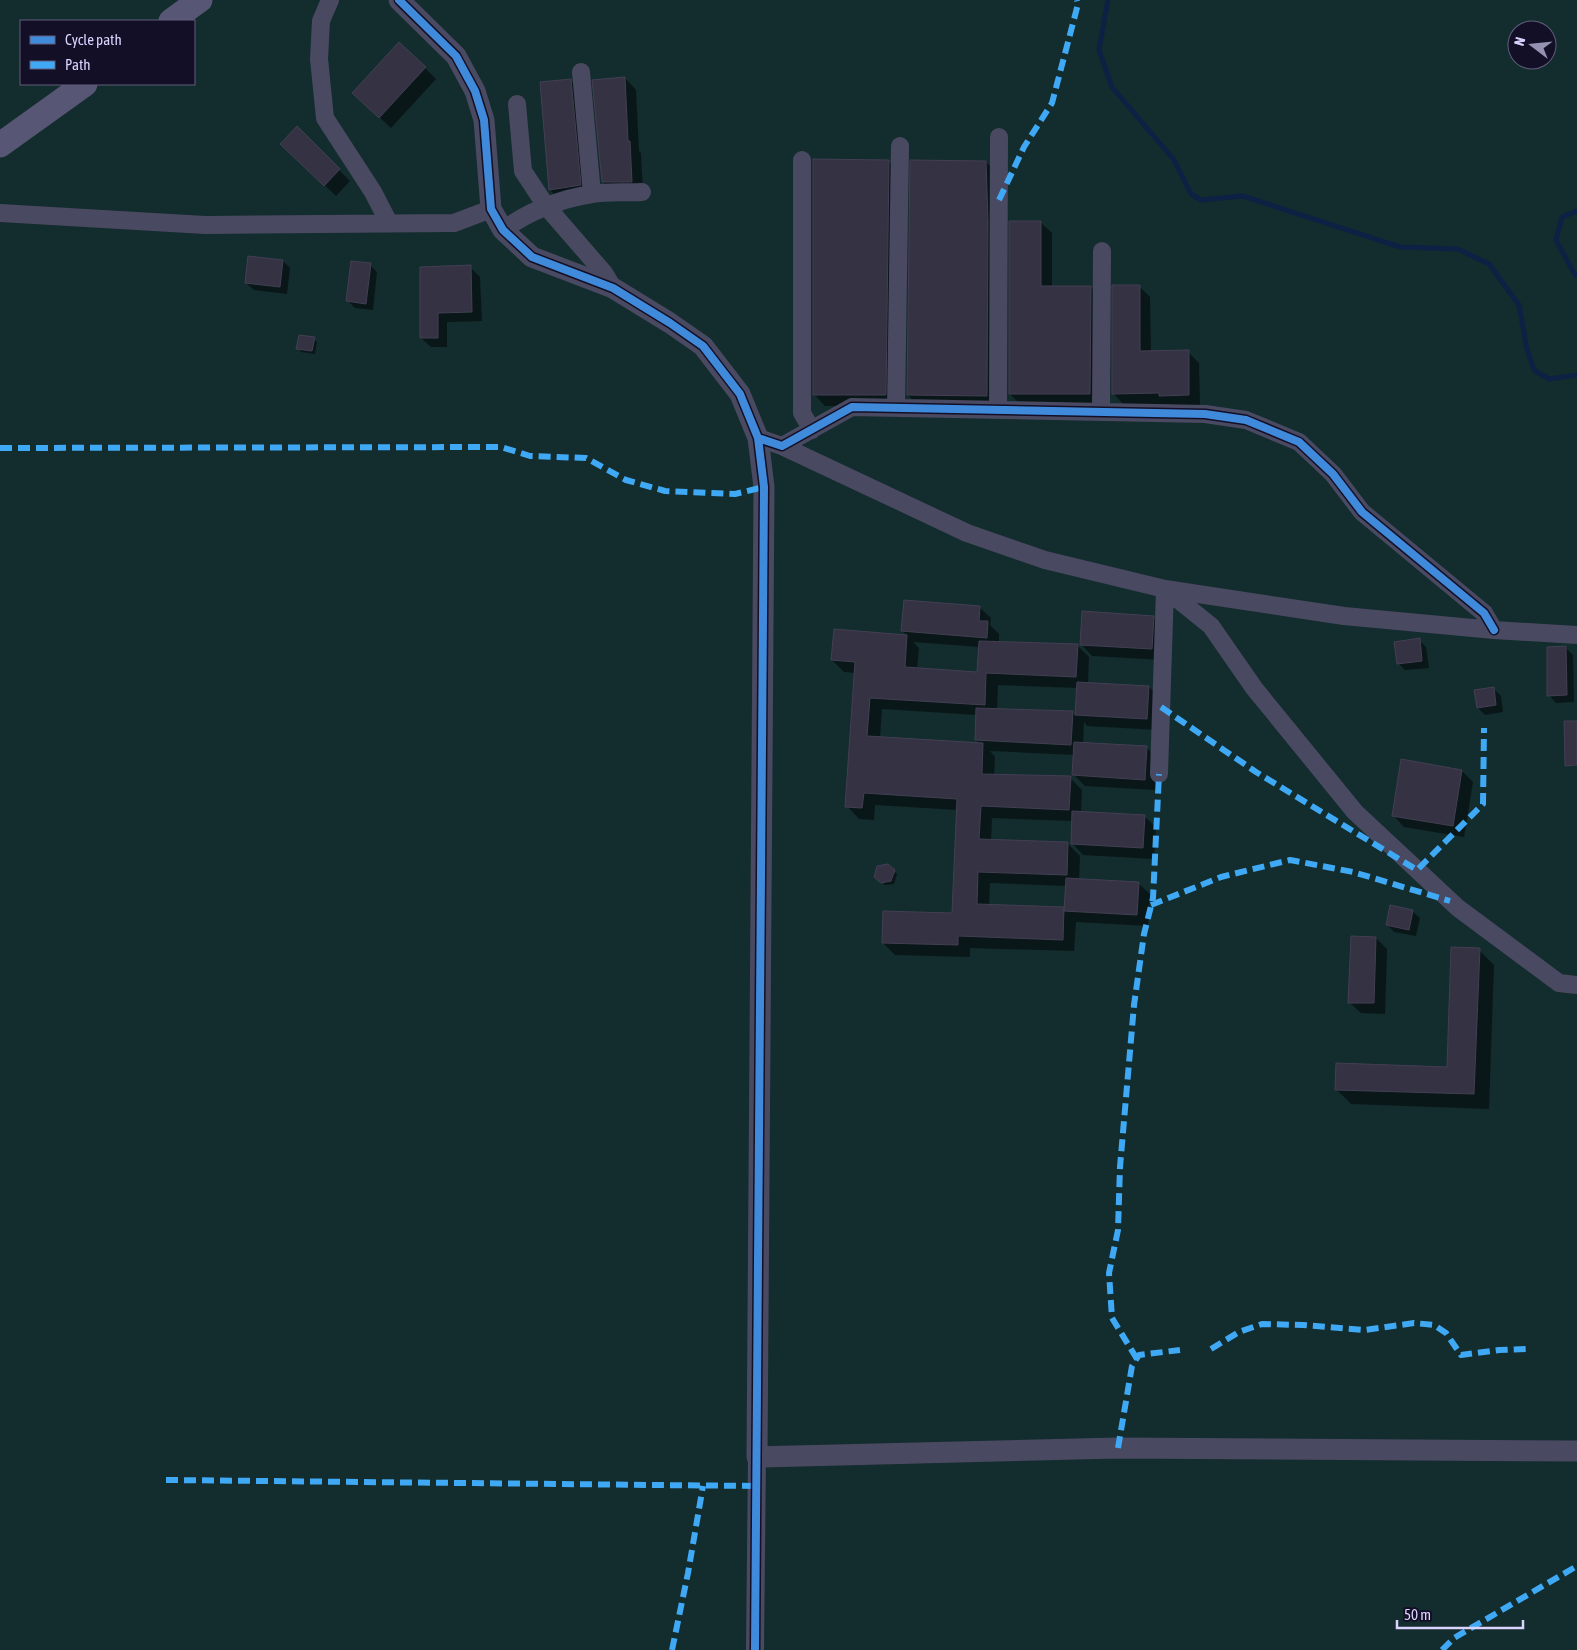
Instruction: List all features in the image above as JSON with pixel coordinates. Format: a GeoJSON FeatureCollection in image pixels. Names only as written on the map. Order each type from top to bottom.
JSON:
{"type":"FeatureCollection","features":[{"type":"Feature","properties":{"kind":"main road"},"geometry":{"type":"LineString","coordinates":[[172,20],[200,0]]}},
{"type":"Feature","properties":{"kind":"main road"},"geometry":{"type":"LineString","coordinates":[[0,145],[84,85]]}},
{"type":"Feature","properties":{"kind":"street"},"geometry":{"type":"LineString","coordinates":[[330,0],[321,21],[319,59],[326,118],[373,192],[389,223]]}},
{"type":"Feature","properties":{"kind":"street"},"geometry":{"type":"LineString","coordinates":[[399,0],[456,56],[475,91],[484,120],[491,209],[503,230],[532,256],[613,288],[703,346],[740,394],[758,438],[764,487],[755,1650]]}},
{"type":"Feature","properties":{"kind":"street"},"geometry":{"type":"LineString","coordinates":[[581,72],[592,194]]}},
{"type":"Feature","properties":{"kind":"street"},"geometry":{"type":"LineString","coordinates":[[518,104],[523,171],[546,206],[604,273],[613,288]]}},
{"type":"Feature","properties":{"kind":"street"},"geometry":{"type":"LineString","coordinates":[[998,410],[999,137]]}},
{"type":"Feature","properties":{"kind":"street"},"geometry":{"type":"LineString","coordinates":[[896,408],[900,146]]}},
{"type":"Feature","properties":{"kind":"street"},"geometry":{"type":"LineString","coordinates":[[802,160],[802,413],[812,430]]}},
{"type":"Feature","properties":{"kind":"street"},"geometry":{"type":"LineString","coordinates":[[503,230],[516,220],[546,206],[592,194],[642,192]]}},
{"type":"Feature","properties":{"kind":"street"},"geometry":{"type":"LineString","coordinates":[[0,213],[205,225],[454,223],[491,209]]}},
{"type":"Feature","properties":{"kind":"street"},"geometry":{"type":"LineString","coordinates":[[1101,412],[1102,251]]}},
{"type":"Feature","properties":{"kind":"street"},"geometry":{"type":"LineString","coordinates":[[782,446],[852,408],[1205,414],[1246,420],[1299,442],[1333,474],[1362,512],[1484,613],[1494,630]]}},
{"type":"Feature","properties":{"kind":"street"},"geometry":{"type":"LineString","coordinates":[[758,438],[782,446],[967,533],[1045,560],[1165,589],[1344,616],[1577,636]]}},
{"type":"Feature","properties":{"kind":"street"},"geometry":{"type":"LineString","coordinates":[[1158,774],[1165,589]]}},
{"type":"Feature","properties":{"kind":"street"},"geometry":{"type":"LineString","coordinates":[[1165,589],[1211,626],[1254,688],[1354,812],[1458,908],[1559,984],[1577,985]]}},
{"type":"Feature","properties":{"kind":"street"},"geometry":{"type":"LineString","coordinates":[[757,1457],[1118,1448],[1577,1451]]}},
{"type":"Feature","properties":{"kind":"green space"},"geometry":{"type":"Polygon","coordinates":[[[0,0],[1577,0],[1577,1650],[0,1650],[0,0]]]}},
{"type":"Feature","properties":{"kind":"building"},"geometry":{"type":"Polygon","coordinates":[[[399,42],[426,67],[379,118],[352,93],[399,42]]]}},
{"type":"Feature","properties":{"kind":"building"},"geometry":{"type":"Polygon","coordinates":[[[625,77],[632,182],[602,182],[592,80],[625,77]]]}},
{"type":"Feature","properties":{"kind":"building"},"geometry":{"type":"Polygon","coordinates":[[[571,79],[581,185],[549,190],[540,82],[571,79]]]}},
{"type":"Feature","properties":{"kind":"building"},"geometry":{"type":"Polygon","coordinates":[[[297,126],[340,169],[324,186],[280,144],[297,126]]]}},
{"type":"Feature","properties":{"kind":"building"},"geometry":{"type":"Polygon","coordinates":[[[813,159],[889,160],[886,395],[813,395],[813,159]]]}},
{"type":"Feature","properties":{"kind":"building"},"geometry":{"type":"Polygon","coordinates":[[[910,160],[986,161],[988,221],[987,396],[907,395],[910,160]]]}},
{"type":"Feature","properties":{"kind":"building"},"geometry":{"type":"Polygon","coordinates":[[[1009,221],[1041,221],[1041,286],[1091,286],[1090,394],[1009,394],[1009,221]]]}},
{"type":"Feature","properties":{"kind":"building"},"geometry":{"type":"Polygon","coordinates":[[[248,256],[283,260],[280,287],[245,283],[248,256]]]}},
{"type":"Feature","properties":{"kind":"building"},"geometry":{"type":"Polygon","coordinates":[[[351,261],[371,263],[366,304],[346,301],[351,261]]]}},
{"type":"Feature","properties":{"kind":"building"},"geometry":{"type":"Polygon","coordinates":[[[471,265],[472,312],[438,313],[438,338],[420,338],[420,267],[471,265]]]}},
{"type":"Feature","properties":{"kind":"building"},"geometry":{"type":"Polygon","coordinates":[[[1112,285],[1140,285],[1140,351],[1189,350],[1189,395],[1159,396],[1159,393],[1112,394],[1112,285]]]}},
{"type":"Feature","properties":{"kind":"building"},"geometry":{"type":"Polygon","coordinates":[[[299,335],[315,337],[312,351],[296,349],[299,335]]]}},
{"type":"Feature","properties":{"kind":"building"},"geometry":{"type":"Polygon","coordinates":[[[904,600],[980,606],[979,621],[988,621],[987,638],[901,631],[904,600]]]}},
{"type":"Feature","properties":{"kind":"building"},"geometry":{"type":"Polygon","coordinates":[[[1082,611],[1154,616],[1152,649],[1080,645],[1082,611]]]}},
{"type":"Feature","properties":{"kind":"building"},"geometry":{"type":"Polygon","coordinates":[[[834,629],[907,635],[905,667],[977,672],[979,641],[1078,644],[1076,677],[986,673],[985,705],[870,698],[867,736],[983,743],[982,774],[1071,776],[1069,810],[981,806],[979,839],[1068,842],[1067,875],[978,872],[977,904],[1064,907],[1063,940],[958,936],[958,945],[882,943],[883,911],[952,913],[957,799],[864,793],[862,808],[845,807],[855,662],[831,660],[834,629]]]}},
{"type":"Feature","properties":{"kind":"building"},"geometry":{"type":"Polygon","coordinates":[[[1420,638],[1422,661],[1397,664],[1394,642],[1420,638]]]}},
{"type":"Feature","properties":{"kind":"building"},"geometry":{"type":"Polygon","coordinates":[[[1566,646],[1567,695],[1547,696],[1547,647],[1566,646]]]}},
{"type":"Feature","properties":{"kind":"building"},"geometry":{"type":"Polygon","coordinates":[[[1077,682],[1149,686],[1147,719],[1075,715],[1077,682]]]}},
{"type":"Feature","properties":{"kind":"building"},"geometry":{"type":"Polygon","coordinates":[[[1494,687],[1496,705],[1477,708],[1474,690],[1494,687]]]}},
{"type":"Feature","properties":{"kind":"building"},"geometry":{"type":"Polygon","coordinates":[[[976,708],[1073,711],[1071,745],[975,740],[976,708]]]}},
{"type":"Feature","properties":{"kind":"building"},"geometry":{"type":"Polygon","coordinates":[[[1564,721],[1577,721],[1577,765],[1565,766],[1564,721]]]}},
{"type":"Feature","properties":{"kind":"building"},"geometry":{"type":"Polygon","coordinates":[[[1074,742],[1147,746],[1145,780],[1072,775],[1074,742]]]}},
{"type":"Feature","properties":{"kind":"building"},"geometry":{"type":"Polygon","coordinates":[[[1401,759],[1462,770],[1453,826],[1392,816],[1401,759]]]}},
{"type":"Feature","properties":{"kind":"building"},"geometry":{"type":"Polygon","coordinates":[[[1072,811],[1145,815],[1143,848],[1071,844],[1072,811]]]}},
{"type":"Feature","properties":{"kind":"building"},"geometry":{"type":"Polygon","coordinates":[[[888,864],[895,870],[891,881],[881,883],[874,877],[877,866],[888,864]]]}},
{"type":"Feature","properties":{"kind":"building"},"geometry":{"type":"Polygon","coordinates":[[[1066,878],[1139,882],[1137,915],[1064,911],[1066,878]]]}},
{"type":"Feature","properties":{"kind":"building"},"geometry":{"type":"Polygon","coordinates":[[[1390,905],[1413,910],[1409,930],[1386,925],[1390,905]]]}},
{"type":"Feature","properties":{"kind":"building"},"geometry":{"type":"Polygon","coordinates":[[[1351,936],[1376,937],[1374,1003],[1348,1003],[1351,936]]]}},
{"type":"Feature","properties":{"kind":"building"},"geometry":{"type":"Polygon","coordinates":[[[1451,947],[1480,948],[1474,1094],[1335,1090],[1336,1063],[1447,1067],[1451,947]]]}},
{"type":"Feature","properties":{"kind":"waterway"},"geometry":{"type":"LineString","coordinates":[[1108,0],[1099,50],[1112,87],[1174,160],[1191,194],[1201,200],[1243,196],[1400,247],[1458,249],[1489,264],[1519,305],[1527,349],[1534,370],[1549,379],[1577,375]]}},
{"type":"Feature","properties":{"kind":"waterway"},"geometry":{"type":"LineString","coordinates":[[1577,211],[1562,217],[1556,240],[1575,275],[1577,275]]}},
{"type":"Feature","properties":{"kind":"marked path"},"geometry":{"type":"LineString","coordinates":[[999,200],[1024,147],[1052,103],[1078,4],[1077,0]]}},
{"type":"Feature","properties":{"kind":"marked path"},"geometry":{"type":"LineString","coordinates":[[0,448],[501,447],[530,456],[586,458],[626,480],[665,491],[735,494],[764,487]]}},
{"type":"Feature","properties":{"kind":"marked path"},"geometry":{"type":"LineString","coordinates":[[1161,707],[1256,772],[1417,870],[1483,804],[1484,728]]}},
{"type":"Feature","properties":{"kind":"marked path"},"geometry":{"type":"LineString","coordinates":[[1137,1359],[1112,1318],[1109,1273],[1118,1230],[1120,1167],[1134,1005],[1144,934],[1153,898],[1159,774]]}},
{"type":"Feature","properties":{"kind":"marked path"},"geometry":{"type":"LineString","coordinates":[[1151,905],[1221,877],[1290,860],[1353,872],[1450,901]]}},
{"type":"Feature","properties":{"kind":"marked path"},"geometry":{"type":"LineString","coordinates":[[1211,1349],[1239,1332],[1262,1324],[1365,1330],[1414,1323],[1434,1325],[1446,1333],[1461,1355],[1499,1350],[1528,1349]]}},
{"type":"Feature","properties":{"kind":"marked path"},"geometry":{"type":"LineString","coordinates":[[1118,1448],[1132,1366],[1139,1355],[1180,1350]]}},
{"type":"Feature","properties":{"kind":"marked path"},"geometry":{"type":"LineString","coordinates":[[166,1480],[756,1486]]}},
{"type":"Feature","properties":{"kind":"marked path"},"geometry":{"type":"LineString","coordinates":[[672,1650],[703,1486]]}},
{"type":"Feature","properties":{"kind":"marked path"},"geometry":{"type":"LineString","coordinates":[[1442,1650],[1454,1638],[1577,1566]]}},
{"type":"Feature","properties":{"kind":"cycle path"},"geometry":{"type":"LineString","coordinates":[[399,0],[456,56],[475,91],[484,120],[491,209],[503,230],[532,257],[613,288],[703,346],[740,394],[758,438],[764,487],[755,1650]]}},
{"type":"Feature","properties":{"kind":"cycle path"},"geometry":{"type":"LineString","coordinates":[[758,438],[782,446],[852,407],[1205,414],[1246,420],[1299,442],[1333,474],[1362,512],[1484,613],[1494,630]]}}]}
